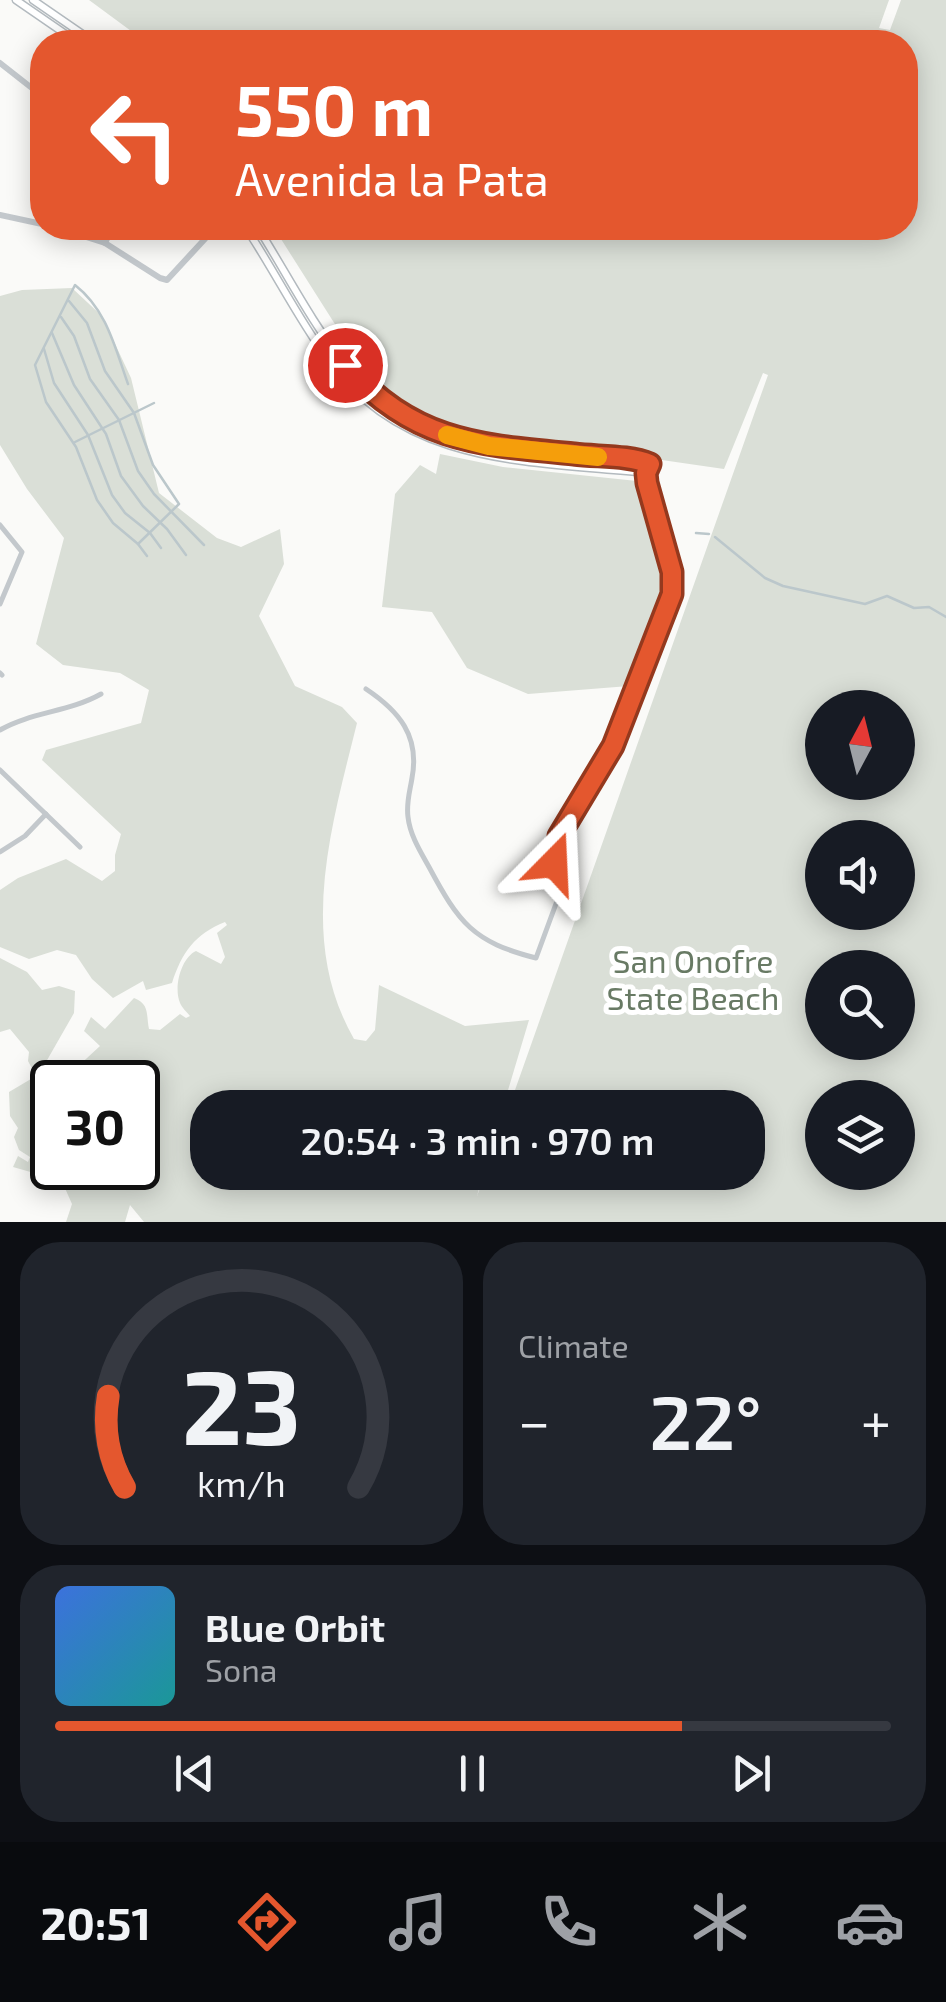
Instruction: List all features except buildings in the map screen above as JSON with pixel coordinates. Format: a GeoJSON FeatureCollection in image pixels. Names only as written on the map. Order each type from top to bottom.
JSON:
{"type":"FeatureCollection","features":[{"type":"Feature","properties":{"kind":"main road"},"geometry":{"type":"LineString","coordinates":[[16,0],[60,30]]}},
{"type":"Feature","properties":{"kind":"main road"},"geometry":{"type":"LineString","coordinates":[[33,0],[77,30]]}},
{"type":"Feature","properties":{"kind":"main road"},"geometry":{"type":"LineString","coordinates":[[253,240],[326,358],[364,399],[392,420],[442,445],[488,457],[646,473],[651,468],[645,462],[460,440],[393,410],[362,384],[327,341],[265,240]]}},
{"type":"Feature","properties":{"kind":"street"},"geometry":{"type":"LineString","coordinates":[[0,63],[30,87]]}},
{"type":"Feature","properties":{"kind":"street"},"geometry":{"type":"LineString","coordinates":[[0,215],[30,221]]}},
{"type":"Feature","properties":{"kind":"street"},"geometry":{"type":"LineString","coordinates":[[93,240],[168,280],[205,240]]}},
{"type":"Feature","properties":{"kind":"street"},"geometry":{"type":"LineString","coordinates":[[105,244],[107,240]]}},
{"type":"Feature","properties":{"kind":"street"},"geometry":{"type":"LineString","coordinates":[[366,689],[387,704],[409,731],[415,759],[408,820],[412,836],[452,909],[472,932],[536,958],[556,901],[557,842],[613,746],[672,594],[672,572],[646,473]]}},
{"type":"Feature","properties":{"kind":"street"},"geometry":{"type":"LineString","coordinates":[[0,525],[22,552],[1,601]]}},
{"type":"Feature","properties":{"kind":"street"},"geometry":{"type":"LineString","coordinates":[[0,730],[19,721],[78,707],[101,694]]}},
{"type":"Feature","properties":{"kind":"street"},"geometry":{"type":"LineString","coordinates":[[0,770],[80,847]]}},
{"type":"Feature","properties":{"kind":"street"},"geometry":{"type":"LineString","coordinates":[[0,852],[26,836],[46,814]]}},
{"type":"Feature","properties":{"kind":"green space"},"geometry":{"type":"Polygon","coordinates":[[[89,0],[889,0],[879,28],[890,30],[130,30],[89,0]]]}},
{"type":"Feature","properties":{"kind":"green space","name":"San Onofre State Beach"},"geometry":{"type":"Polygon","coordinates":[[[901,0],[946,0],[946,1222],[144,1222],[130,1205],[125,1222],[66,1222],[72,1204],[66,1190],[160,1190],[160,1060],[85,1060],[100,1046],[84,1031],[91,1017],[105,1029],[134,998],[145,1007],[149,1029],[160,1030],[180,1014],[190,1016],[178,996],[183,966],[196,951],[221,964],[225,957],[217,933],[227,925],[225,922],[205,932],[191,945],[172,983],[146,990],[143,981],[113,998],[92,979],[76,955],[57,950],[29,959],[0,947],[0,890],[18,878],[66,859],[102,881],[115,871],[121,834],[42,760],[46,750],[141,723],[149,690],[120,673],[63,665],[36,644],[64,538],[0,445],[0,296],[22,290],[72,288],[102,316],[131,378],[159,493],[217,538],[241,547],[280,529],[284,564],[259,616],[295,686],[342,707],[357,723],[330,843],[323,923],[337,1001],[354,1039],[366,1041],[375,1030],[379,985],[465,1026],[529,1020],[508,1090],[190,1090],[190,1190],[479,1190],[477,1196],[479,1190],[765,1190],[765,1090],[515,1090],[768,375],[763,373],[724,469],[454,430],[405,407],[364,370],[282,240],[918,240],[918,30],[890,30],[901,0]]]}},
{"type":"Feature","properties":{"kind":"green space"},"geometry":{"type":"Polygon","coordinates":[[[440,454],[503,467],[637,481],[667,581],[663,601],[629,686],[528,694],[467,668],[432,612],[382,607],[395,494],[420,465],[436,474],[440,454]]]}},
{"type":"Feature","properties":{"kind":"green space"},"geometry":{"type":"Polygon","coordinates":[[[0,958],[27,972],[42,990],[59,986],[75,991],[74,1013],[47,1060],[30,1060],[30,1065],[29,1052],[10,1029],[0,1032],[0,958]]]}},
{"type":"Feature","properties":{"kind":"green space"},"geometry":{"type":"Polygon","coordinates":[[[30,1080],[30,1157],[19,1150],[14,1137],[18,1128],[10,1116],[9,1092],[30,1080]]]}},
{"type":"Feature","properties":{"kind":"green space"},"geometry":{"type":"Polygon","coordinates":[[[18,1156],[28,1162],[30,1157],[30,1172],[13,1167],[18,1156]]]}},
{"type":"Feature","properties":{"kind":"waterway"},"geometry":{"type":"LineString","coordinates":[[128,384],[102,318],[75,285],[35,365],[46,402],[76,447],[97,500],[113,523],[138,544]]}},
{"type":"Feature","properties":{"kind":"waterway"},"geometry":{"type":"LineString","coordinates":[[69,301],[87,323],[105,371],[134,413],[153,465],[179,504],[138,544],[147,556]]}},
{"type":"Feature","properties":{"kind":"waterway"},"geometry":{"type":"LineString","coordinates":[[61,317],[74,336],[90,379],[119,420],[138,471],[154,494],[204,545]]}},
{"type":"Feature","properties":{"kind":"waterway"},"geometry":{"type":"LineString","coordinates":[[52,333],[74,385],[106,434],[121,476],[186,555]]}},
{"type":"Feature","properties":{"kind":"waterway"},"geometry":{"type":"LineString","coordinates":[[44,349],[54,383],[88,435],[112,495],[161,548]]}},
{"type":"Feature","properties":{"kind":"waterway"},"geometry":{"type":"LineString","coordinates":[[75,442],[154,403]]}},
{"type":"Feature","properties":{"kind":"waterway"},"geometry":{"type":"LineString","coordinates":[[696,533],[709,534]]}},
{"type":"Feature","properties":{"kind":"waterway"},"geometry":{"type":"LineString","coordinates":[[715,537],[765,578],[783,586],[865,604],[887,596],[914,608],[929,607],[946,617]]}},
{"type":"Feature","properties":{"kind":"slow traffic"},"geometry":{"type":"LineString","coordinates":[[447,435],[489,446],[598,457]]}},
{"type":"Feature","properties":{"kind":"route"},"geometry":{"type":"LineString","coordinates":[[345,365],[393,410],[460,440],[650,464],[647,483],[672,572],[672,594],[613,746],[559,836],[554,863]]}}]}
